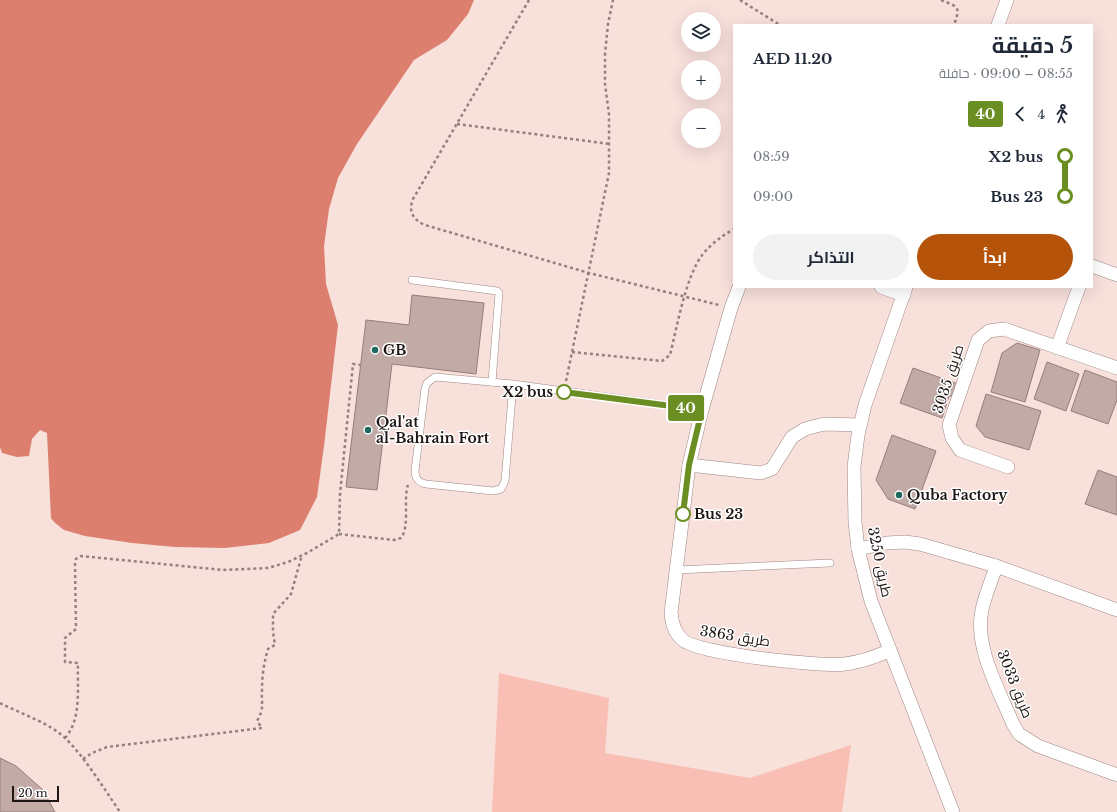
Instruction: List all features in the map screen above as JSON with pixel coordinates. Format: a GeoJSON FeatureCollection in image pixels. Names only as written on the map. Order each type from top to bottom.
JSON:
{"type":"FeatureCollection","features":[{"type":"Feature","properties":{"kind":"street"},"geometry":{"type":"LineString","coordinates":[[998,24],[1007,0]]}},
{"type":"Feature","properties":{"kind":"street"},"geometry":{"type":"LineString","coordinates":[[1093,266],[1117,275]]}},
{"type":"Feature","properties":{"kind":"street","name":"طريق 3863"},"geometry":{"type":"LineString","coordinates":[[739,288],[731,308],[702,410],[689,465],[671,613],[672,623],[676,633],[683,641],[692,646],[742,656],[825,664],[858,662],[889,651]]}},
{"type":"Feature","properties":{"kind":"street"},"geometry":{"type":"LineString","coordinates":[[886,288],[905,291]]}},
{"type":"Feature","properties":{"kind":"street"},"geometry":{"type":"LineString","coordinates":[[1057,348],[1079,288]]}},
{"type":"Feature","properties":{"kind":"street","name":"طريق 3250"},"geometry":{"type":"LineString","coordinates":[[905,291],[865,405],[860,425],[855,460],[854,486],[858,549],[871,601],[889,651],[953,812]]}},
{"type":"Feature","properties":{"kind":"street","name":"طريق 3035"},"geometry":{"type":"LineString","coordinates":[[1008,468],[960,450],[952,438],[949,425],[978,340],[989,331],[1004,329],[1117,368]]}},
{"type":"Feature","properties":{"kind":"street"},"geometry":{"type":"LineString","coordinates":[[689,465],[761,473],[772,469],[792,437],[805,429],[824,424],[860,425]]}},
{"type":"Feature","properties":{"kind":"street"},"geometry":{"type":"LineString","coordinates":[[858,549],[887,543],[920,544],[996,566],[1117,610]]}},
{"type":"Feature","properties":{"kind":"street","name":"طريق 3033"},"geometry":{"type":"LineString","coordinates":[[996,566],[982,610],[980,625],[981,641],[986,659],[1013,724],[1019,734],[1038,746],[1117,775]]}},
{"type":"Feature","properties":{"kind":"lane"},"geometry":{"type":"LineString","coordinates":[[412,280],[498,291],[492,382]]}},
{"type":"Feature","properties":{"kind":"lane"},"geometry":{"type":"LineString","coordinates":[[513,384],[504,481],[501,489],[493,491],[419,482],[415,474],[427,383],[435,377],[513,384],[702,410]]}},
{"type":"Feature","properties":{"kind":"lane"},"geometry":{"type":"LineString","coordinates":[[677,570],[830,563]]}},
{"type":"Feature","properties":{"kind":"path"},"geometry":{"type":"LineString","coordinates":[[529,0],[413,199],[411,209],[415,219],[425,225],[589,273],[731,308]]}},
{"type":"Feature","properties":{"kind":"path"},"geometry":{"type":"LineString","coordinates":[[564,392],[609,174],[609,114],[605,84],[605,54],[608,24],[613,0]]}},
{"type":"Feature","properties":{"kind":"path"},"geometry":{"type":"LineString","coordinates":[[740,0],[778,24]]}},
{"type":"Feature","properties":{"kind":"path"},"geometry":{"type":"LineString","coordinates":[[941,0],[955,6],[958,9],[959,13],[954,24]]}},
{"type":"Feature","properties":{"kind":"path"},"geometry":{"type":"LineString","coordinates":[[457,124],[610,144]]}},
{"type":"Feature","properties":{"kind":"path"},"geometry":{"type":"LineString","coordinates":[[572,352],[662,361],[670,355],[691,275],[703,255],[720,238],[733,230]]}},
{"type":"Feature","properties":{"kind":"path"},"geometry":{"type":"LineString","coordinates":[[339,534],[340,494],[353,364],[360,365]]}},
{"type":"Feature","properties":{"kind":"path"},"geometry":{"type":"LineString","coordinates":[[65,738],[72,727],[76,715],[78,663],[65,662],[65,638],[76,629],[76,559],[81,556],[223,570],[245,570],[268,568],[302,555],[339,534],[394,540],[401,538],[404,532],[407,488],[415,474]]}},
{"type":"Feature","properties":{"kind":"path"},"geometry":{"type":"LineString","coordinates":[[83,759],[106,747],[262,728],[257,721],[263,710],[261,692],[264,665],[268,649],[275,645],[273,614],[291,594],[302,555]]}},
{"type":"Feature","properties":{"kind":"path"},"geometry":{"type":"LineString","coordinates":[[0,703],[46,726],[65,738],[83,759],[120,812]]}},
{"type":"Feature","properties":{"kind":"shaded area"},"geometry":{"type":"Polygon","coordinates":[[[0,0],[474,0],[468,14],[447,40],[414,60],[357,144],[338,178],[329,209],[324,246],[326,284],[338,325],[317,497],[300,530],[269,543],[225,548],[175,547],[132,543],[85,536],[64,530],[51,518],[47,433],[40,430],[32,439],[29,456],[17,457],[2,453],[0,447],[0,0]]]}},
{"type":"Feature","properties":{"kind":"shaded area"},"geometry":{"type":"Polygon","coordinates":[[[499,673],[609,698],[605,753],[750,778],[851,745],[842,812],[492,812],[499,673]]]}},
{"type":"Feature","properties":{"kind":"building","name":"Qal'at al-Bahrain Fort"},"geometry":{"type":"Polygon","coordinates":[[[412,295],[484,303],[476,374],[392,364],[377,490],[346,487],[366,320],[409,325],[412,295]]]}},
{"type":"Feature","properties":{"kind":"building"},"geometry":{"type":"Polygon","coordinates":[[[1017,343],[1040,350],[1025,402],[991,392],[1002,353],[1017,343]]]}},
{"type":"Feature","properties":{"kind":"building"},"geometry":{"type":"Polygon","coordinates":[[[1047,362],[1079,374],[1066,411],[1034,399],[1047,362]]]}},
{"type":"Feature","properties":{"kind":"building"},"geometry":{"type":"Polygon","coordinates":[[[913,368],[958,384],[954,396],[949,396],[942,418],[900,403],[913,368]]]}},
{"type":"Feature","properties":{"kind":"building"},"geometry":{"type":"Polygon","coordinates":[[[1085,370],[1117,382],[1117,400],[1108,424],[1071,411],[1085,370]]]}},
{"type":"Feature","properties":{"kind":"building"},"geometry":{"type":"Polygon","coordinates":[[[986,394],[1041,411],[1029,450],[985,437],[976,426],[986,394]]]}},
{"type":"Feature","properties":{"kind":"building"},"geometry":{"type":"Polygon","coordinates":[[[892,435],[936,451],[915,509],[888,499],[876,480],[892,435]]]}},
{"type":"Feature","properties":{"kind":"building"},"geometry":{"type":"Polygon","coordinates":[[[1098,470],[1117,477],[1117,515],[1085,504],[1098,470]]]}},
{"type":"Feature","properties":{"kind":"building"},"geometry":{"type":"Polygon","coordinates":[[[0,758],[16,766],[43,790],[55,812],[0,812],[0,758]]]}},
{"type":"Feature","properties":{"kind":"bus line","name":"40"},"geometry":{"type":"LineString","coordinates":[[564,392],[702,410],[689,465],[683,514]]}},
{"type":"Feature","properties":{"kind":"place","name":"GB"},"geometry":{"type":"Point","coordinates":[375,350]}},
{"type":"Feature","properties":{"kind":"place","name":"X2 bus"},"geometry":{"type":"Point","coordinates":[564,392]}},
{"type":"Feature","properties":{"kind":"place","name":"Qal'at al-Bahrain Fort"},"geometry":{"type":"Point","coordinates":[368,430]}},
{"type":"Feature","properties":{"kind":"place","name":"Quba Factory"},"geometry":{"type":"Point","coordinates":[899,495]}},
{"type":"Feature","properties":{"kind":"place","name":"Bus 23"},"geometry":{"type":"Point","coordinates":[683,514]}}]}
